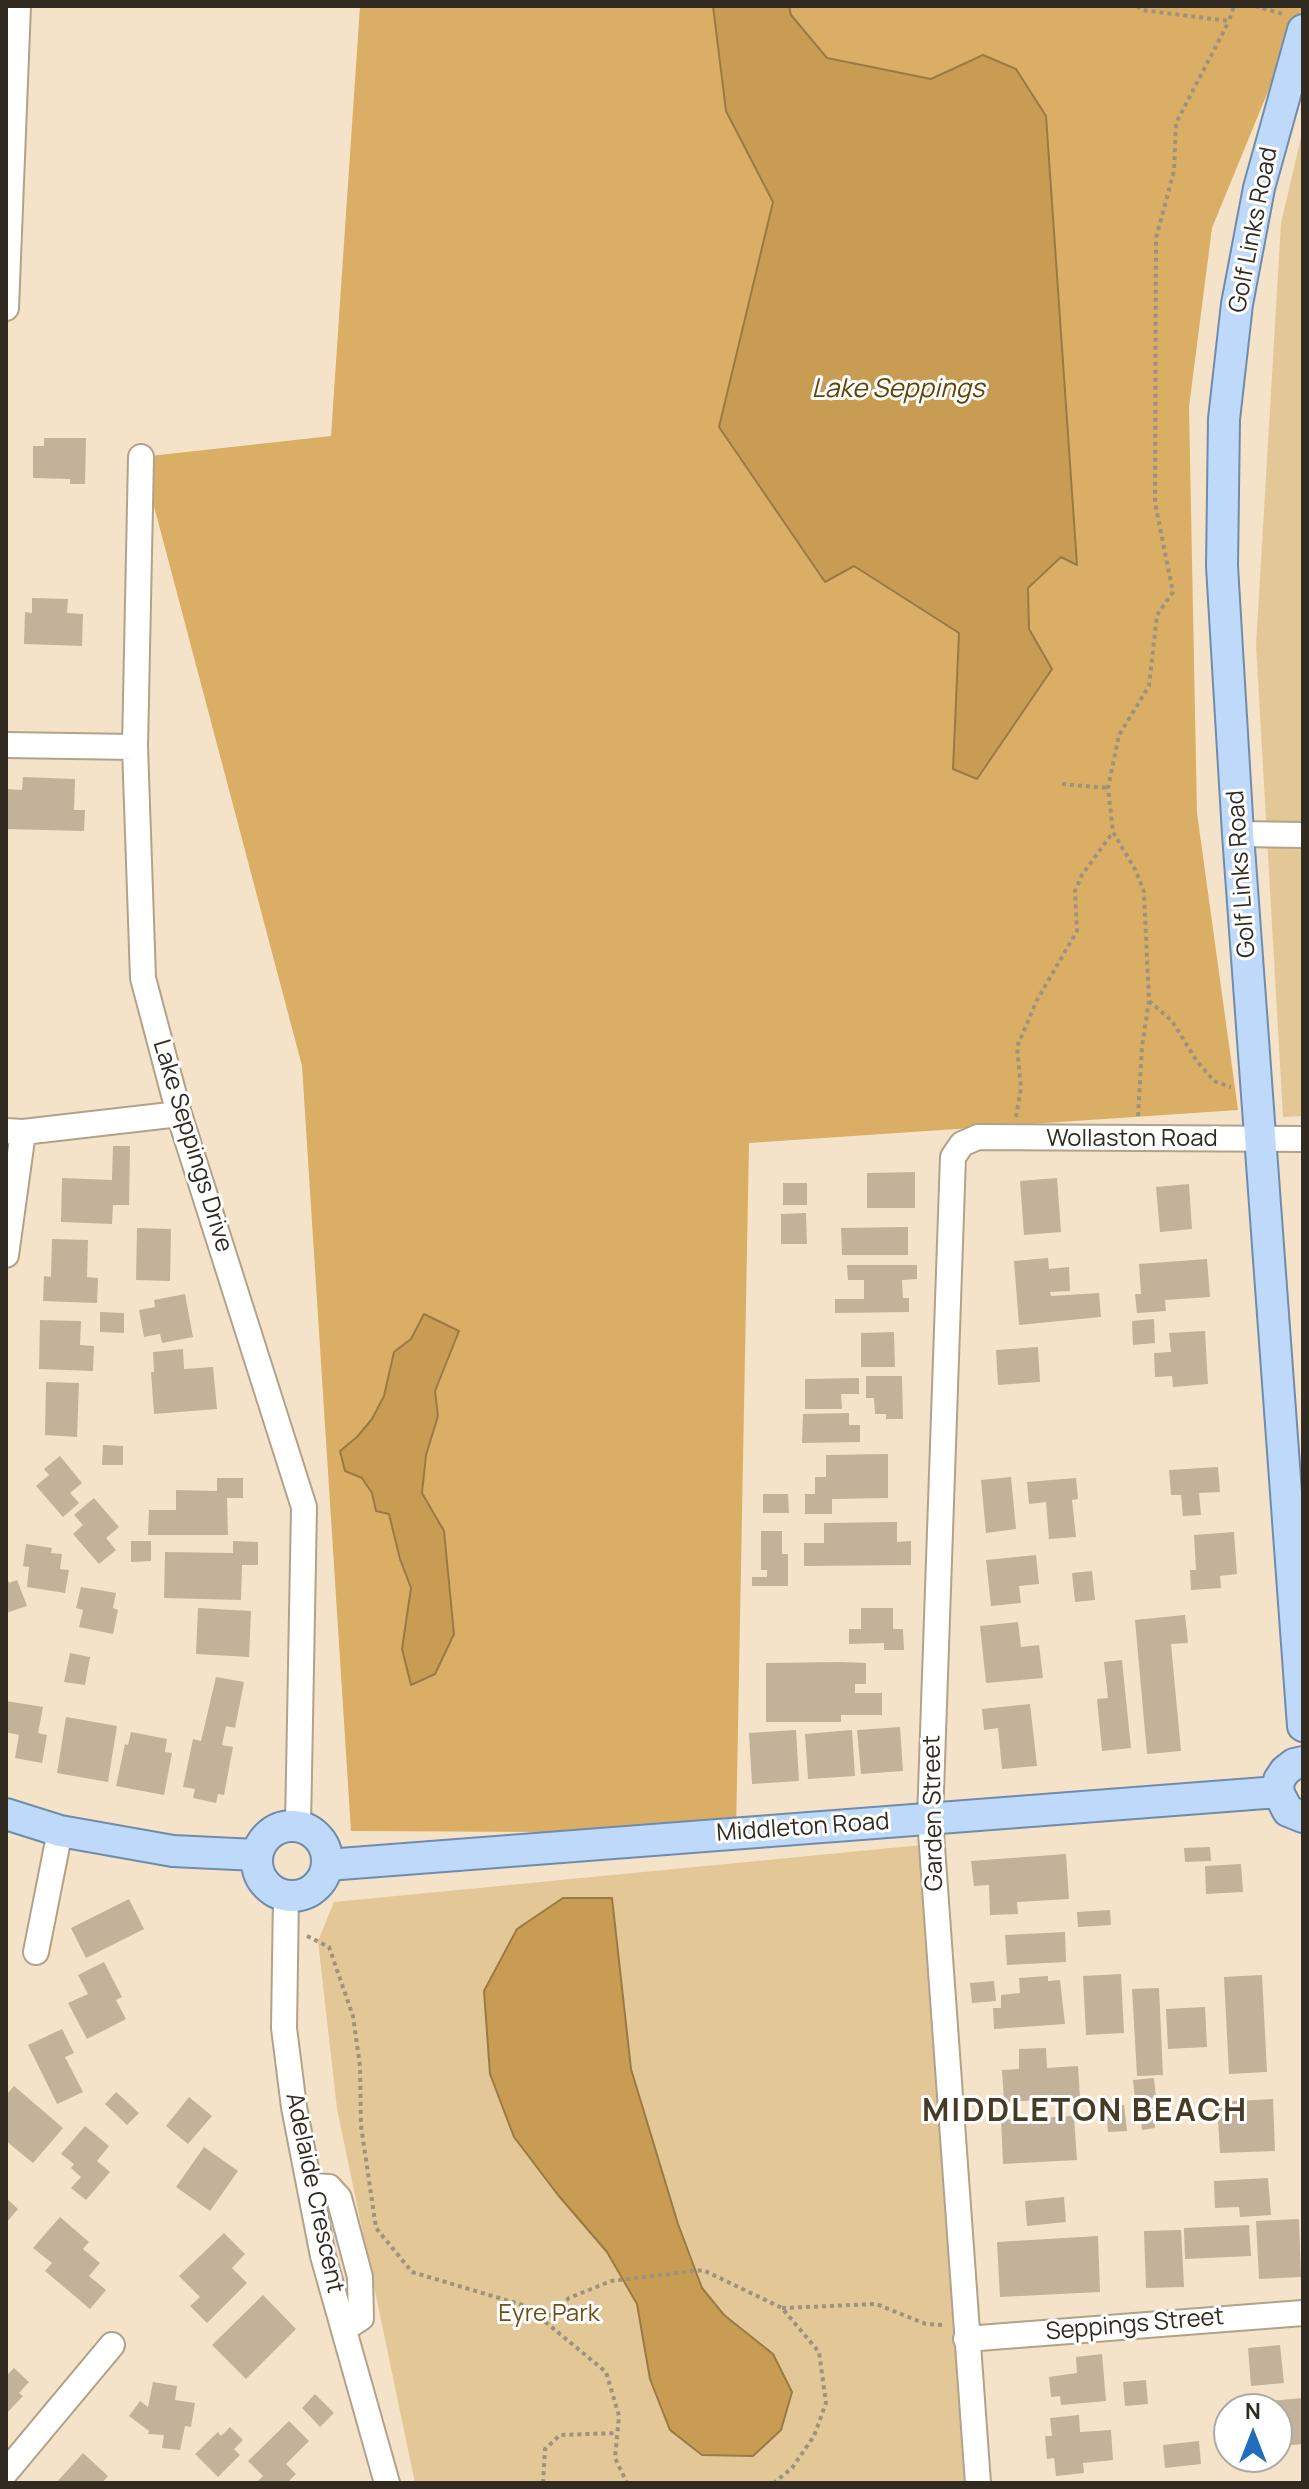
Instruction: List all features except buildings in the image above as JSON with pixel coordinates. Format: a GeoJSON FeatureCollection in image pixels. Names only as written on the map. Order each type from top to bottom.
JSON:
{"type":"FeatureCollection","features":[{"type":"Feature","properties":{"kind":"main road","name":"Golf Links Road"},"geometry":{"type":"LineString","coordinates":[[1296,23],[1237,304],[1224,419],[1222,566],[1238,834],[1303,1726]]}},
{"type":"Feature","properties":{"kind":"main road"},"geometry":{"type":"LineString","coordinates":[[1303,1762],[1285,1771],[1279,1780],[1278,1792],[1288,1811],[1303,1817]]}},
{"type":"Feature","properties":{"kind":"main road","name":"Middleton Road"},"geometry":{"type":"LineString","coordinates":[[327,1865],[1278,1792]]}},
{"type":"Feature","properties":{"kind":"main road"},"geometry":{"type":"LineString","coordinates":[[6,1814],[60,1831],[173,1851],[256,1855]]}},
{"type":"Feature","properties":{"kind":"main road"},"geometry":{"type":"LineString","coordinates":[[284,1826],[298,1826],[311,1830],[320,1840],[326,1851],[327,1865],[323,1879],[300,1896],[287,1911],[273,1891],[262,1882],[256,1869],[256,1855],[261,1842],[271,1832],[284,1826]]}},
{"type":"Feature","properties":{"kind":"street"},"geometry":{"type":"LineString","coordinates":[[6,308],[18,6]]}},
{"type":"Feature","properties":{"kind":"street","name":"Lake Seppings Drive"},"geometry":{"type":"LineString","coordinates":[[141,457],[135,747],[143,978],[179,1114],[304,1507],[298,1826]]}},
{"type":"Feature","properties":{"kind":"street"},"geometry":{"type":"LineString","coordinates":[[6,745],[135,747]]}},
{"type":"Feature","properties":{"kind":"street"},"geometry":{"type":"LineString","coordinates":[[1238,834],[1303,835]]}},
{"type":"Feature","properties":{"kind":"street"},"geometry":{"type":"LineString","coordinates":[[6,1255],[15,1131],[179,1114]]}},
{"type":"Feature","properties":{"kind":"street","name":"Wollaston Road"},"geometry":{"type":"LineString","coordinates":[[962,1144],[978,1137],[1303,1139]]}},
{"type":"Feature","properties":{"kind":"street","name":"Garden Street"},"geometry":{"type":"LineString","coordinates":[[962,1144],[953,1157],[930,1819],[978,2483]]}},
{"type":"Feature","properties":{"kind":"street"},"geometry":{"type":"LineString","coordinates":[[36,1952],[60,1831]]}},
{"type":"Feature","properties":{"kind":"street","name":"Adelaide Crescent"},"geometry":{"type":"LineString","coordinates":[[287,1911],[284,2028],[294,2107],[323,2256],[387,2483]]}},
{"type":"Feature","properties":{"kind":"street","name":"Seppings Street"},"geometry":{"type":"LineString","coordinates":[[966,2333],[1303,2313]]}},
{"type":"Feature","properties":{"kind":"street"},"geometry":{"type":"LineString","coordinates":[[6,2472],[112,2345]]}},
{"type":"Feature","properties":{"kind":"path"},"geometry":{"type":"LineString","coordinates":[[1137,6],[1142,10],[1229,21]]}},
{"type":"Feature","properties":{"kind":"path"},"geometry":{"type":"LineString","coordinates":[[1136,1138],[1142,1046],[1149,1001],[1144,892],[1136,871],[1113,832],[1108,788],[1119,735],[1149,686],[1157,615],[1173,592],[1155,503],[1156,238],[1174,171],[1176,123],[1234,6]]}},
{"type":"Feature","properties":{"kind":"path"},"geometry":{"type":"LineString","coordinates":[[1255,6],[1296,23]]}},
{"type":"Feature","properties":{"kind":"path"},"geometry":{"type":"LineString","coordinates":[[1062,784],[1108,788]]}},
{"type":"Feature","properties":{"kind":"path"},"geometry":{"type":"LineString","coordinates":[[1012,1138],[1021,1088],[1017,1047],[1037,1000],[1077,931],[1075,891],[1078,883],[1099,848],[1113,832]]}},
{"type":"Feature","properties":{"kind":"path"},"geometry":{"type":"LineString","coordinates":[[1149,1001],[1172,1021],[1196,1060],[1214,1081],[1257,1097]]}},
{"type":"Feature","properties":{"kind":"path"},"geometry":{"type":"LineString","coordinates":[[287,1911],[329,1947],[353,2016],[360,2066],[361,2126],[376,2228],[412,2272],[526,2306],[606,2372],[619,2416],[615,2458],[627,2483]]}},
{"type":"Feature","properties":{"kind":"path"},"geometry":{"type":"LineString","coordinates":[[543,2322],[569,2298],[611,2281],[703,2270],[782,2308],[819,2352],[826,2403],[814,2436],[792,2468],[774,2483]]}},
{"type":"Feature","properties":{"kind":"path"},"geometry":{"type":"LineString","coordinates":[[782,2308],[876,2304],[926,2324],[966,2333]]}},
{"type":"Feature","properties":{"kind":"path"},"geometry":{"type":"LineString","coordinates":[[543,2483],[545,2449],[560,2435],[617,2433]]}},
{"type":"Feature","properties":{"kind":"green space"},"geometry":{"type":"Polygon","coordinates":[[[1303,129],[1303,1116],[1283,1117],[1256,645],[1281,223],[1303,129]]]}},
{"type":"Feature","properties":{"kind":"green space","name":"Eyre Park"},"geometry":{"type":"Polygon","coordinates":[[[922,1845],[965,2483],[415,2483],[337,2109],[318,1941],[334,1902],[922,1845]]]}},
{"type":"Feature","properties":{"kind":"shaded area"},"geometry":{"type":"Polygon","coordinates":[[[360,6],[713,6],[726,111],[773,202],[719,427],[854,566],[959,633],[953,769],[1051,669],[1029,629],[1028,588],[1061,557],[1076,564],[983,55],[932,79],[827,58],[791,15],[789,6],[1303,6],[1212,228],[1189,407],[1197,813],[1238,1110],[749,1143],[736,1833],[351,1831],[302,1066],[141,457],[331,436],[360,6]]]}},
{"type":"Feature","properties":{"kind":"water","name":"Lake Seppings"},"geometry":{"type":"Polygon","coordinates":[[[713,6],[789,6],[791,15],[827,58],[931,79],[983,55],[1016,69],[1046,116],[1077,565],[1061,557],[1028,588],[1029,629],[1052,669],[977,779],[953,769],[959,633],[854,566],[825,582],[719,427],[773,202],[726,111],[713,6]]]}},
{"type":"Feature","properties":{"kind":"water"},"geometry":{"type":"Polygon","coordinates":[[[424,1314],[459,1331],[435,1391],[438,1416],[426,1455],[422,1493],[444,1531],[454,1634],[435,1674],[411,1685],[402,1649],[411,1588],[389,1514],[376,1511],[372,1493],[362,1478],[345,1471],[340,1451],[372,1419],[384,1396],[394,1352],[411,1339],[424,1314]]]}},
{"type":"Feature","properties":{"kind":"water"},"geometry":{"type":"Polygon","coordinates":[[[563,1898],[612,1898],[631,2069],[678,2224],[702,2288],[724,2315],[773,2354],[792,2392],[781,2430],[753,2456],[702,2455],[670,2430],[650,2379],[637,2304],[607,2252],[514,2137],[490,2074],[484,1991],[517,1929],[563,1898]]]}},
{"type":"Feature","properties":{"kind":"district","name":"MIDDLETON BEACH"},"geometry":{"type":"Point","coordinates":[1085,2112]}}]}
